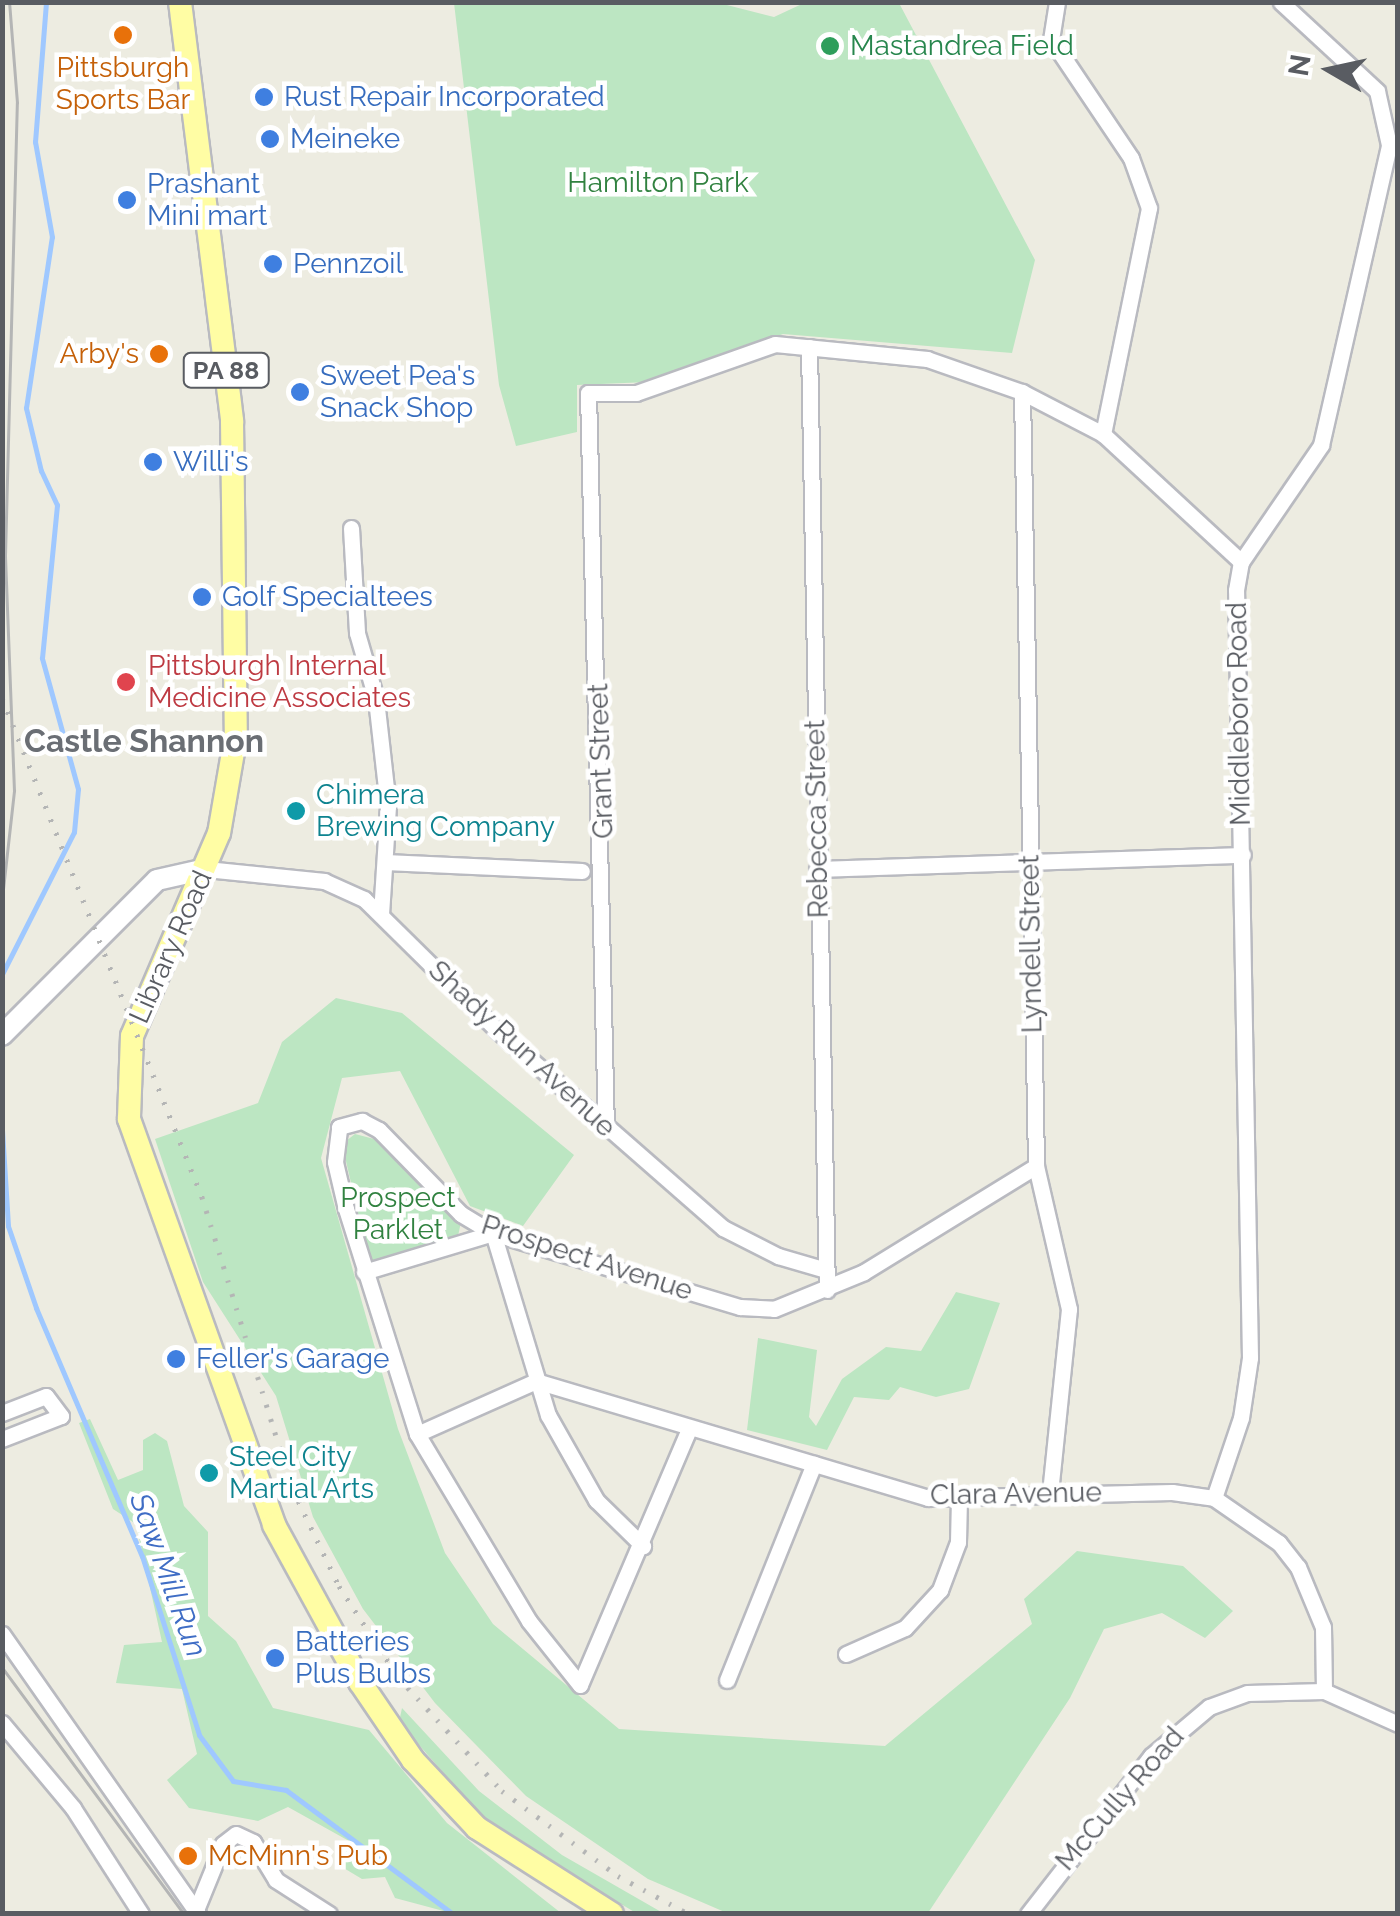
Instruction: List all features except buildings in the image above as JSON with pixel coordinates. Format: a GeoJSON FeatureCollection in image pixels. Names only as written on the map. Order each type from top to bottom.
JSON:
{"type":"FeatureCollection","features":[{"type":"Feature","properties":{"kind":"main road","name":"Library Road"},"geometry":{"type":"LineString","coordinates":[[180,2],[235,482],[236,735],[231,783],[206,869],[147,993],[127,1058],[125,1092],[135,1141],[262,1493],[316,1607],[413,1760],[477,1828],[612,1914]]}},
{"type":"Feature","properties":{"kind":"street"},"geometry":{"type":"LineString","coordinates":[[1057,2],[1050,40],[1131,158],[1149,208],[1103,434]]}},
{"type":"Feature","properties":{"kind":"street","name":"Middleboro Road"},"geometry":{"type":"LineString","coordinates":[[1214,1498],[1242,1418],[1250,1358],[1236,590],[1242,562],[1322,445],[1388,146],[1376,91],[1280,2]]}},
{"type":"Feature","properties":{"kind":"street","name":"Grant Street"},"geometry":{"type":"LineString","coordinates":[[606,1129],[588,393],[636,393],[775,344],[809,347]]}},
{"type":"Feature","properties":{"kind":"street"},"geometry":{"type":"LineString","coordinates":[[809,347],[926,359],[1022,392],[1103,434],[1242,562]]}},
{"type":"Feature","properties":{"kind":"street","name":"Rebecca Street"},"geometry":{"type":"LineString","coordinates":[[809,347],[826,1290]]}},
{"type":"Feature","properties":{"kind":"street","name":"Lyndell Street"},"geometry":{"type":"LineString","coordinates":[[1022,392],[1036,1166],[1070,1309],[1050,1492]]}},
{"type":"Feature","properties":{"kind":"street"},"geometry":{"type":"LineString","coordinates":[[351,528],[356,633],[381,735],[386,862],[380,916]]}},
{"type":"Feature","properties":{"kind":"street"},"geometry":{"type":"LineString","coordinates":[[818,869],[1242,855]]}},
{"type":"Feature","properties":{"kind":"street"},"geometry":{"type":"LineString","coordinates":[[386,862],[582,871]]}},
{"type":"Feature","properties":{"kind":"street","name":"Shady Run Avenue"},"geometry":{"type":"LineString","coordinates":[[206,869],[324,881],[364,898],[606,1129],[722,1228],[764,1250],[826,1270]]}},
{"type":"Feature","properties":{"kind":"street"},"geometry":{"type":"LineString","coordinates":[[2,1035],[157,880],[206,869]]}},
{"type":"Feature","properties":{"kind":"street","name":"Prospect Avenue"},"geometry":{"type":"LineString","coordinates":[[642,1546],[580,1685],[528,1621],[417,1434],[364,1272],[335,1162],[335,1138],[349,1121],[378,1130],[461,1214],[493,1233],[740,1307],[774,1309],[826,1290],[1036,1166]]}},
{"type":"Feature","properties":{"kind":"street"},"geometry":{"type":"LineString","coordinates":[[364,1272],[493,1233],[536,1381],[596,1500],[642,1546],[689,1429]]}},
{"type":"Feature","properties":{"kind":"street"},"geometry":{"type":"LineString","coordinates":[[417,1434],[536,1381]]}},
{"type":"Feature","properties":{"kind":"street","name":"Clara Avenue"},"geometry":{"type":"LineString","coordinates":[[536,1381],[906,1494],[959,1499],[1050,1492],[1172,1492],[1214,1498],[1279,1543],[1298,1567],[1323,1627],[1324,1691]]}},
{"type":"Feature","properties":{"kind":"street"},"geometry":{"type":"LineString","coordinates":[[2,1414],[46,1396],[62,1416],[2,1439]]}},
{"type":"Feature","properties":{"kind":"street"},"geometry":{"type":"LineString","coordinates":[[727,1680],[814,1464]]}},
{"type":"Feature","properties":{"kind":"street"},"geometry":{"type":"LineString","coordinates":[[846,1654],[904,1628],[940,1590],[958,1542],[959,1499]]}},
{"type":"Feature","properties":{"kind":"street"},"geometry":{"type":"LineString","coordinates":[[2,1634],[197,1912]]}},
{"type":"Feature","properties":{"kind":"street","name":"McCully Road"},"geometry":{"type":"LineString","coordinates":[[1030,1910],[1178,1728],[1210,1707],[1247,1694],[1324,1691],[1398,1724]]}},
{"type":"Feature","properties":{"kind":"street"},"geometry":{"type":"LineString","coordinates":[[2,1723],[73,1808],[132,1910]]}},
{"type":"Feature","properties":{"kind":"street"},"geometry":{"type":"LineString","coordinates":[[197,1912],[223,1844],[236,1834],[253,1842],[276,1880],[329,1914]]}},
{"type":"Feature","properties":{"kind":"street"},"geometry":{"type":"LineString","coordinates":[[1030,1910],[1048,1914]]}},
{"type":"Feature","properties":{"kind":"green space","name":"Hamilton Park"},"geometry":{"type":"Polygon","coordinates":[[[454,3],[719,3],[774,17],[804,3],[899,3],[1035,260],[1012,353],[783,334],[648,382],[577,385],[577,432],[516,446],[499,385],[454,3]]]}},
{"type":"Feature","properties":{"kind":"green space"},"geometry":{"type":"Polygon","coordinates":[[[336,998],[402,1013],[574,1155],[523,1226],[470,1206],[400,1071],[342,1078],[321,1158],[398,1429],[445,1553],[493,1624],[619,1729],[885,1746],[1032,1624],[1024,1599],[1077,1551],[1183,1566],[1233,1611],[1205,1638],[1162,1613],[1104,1629],[1070,1698],[928,1913],[727,1913],[648,1879],[526,1796],[435,1703],[363,1609],[313,1517],[276,1396],[203,1282],[155,1139],[258,1103],[282,1042],[336,998]]]}},
{"type":"Feature","properties":{"kind":"green space","name":"Prospect Parklet"},"geometry":{"type":"Polygon","coordinates":[[[355,1134],[378,1140],[461,1222],[458,1236],[370,1264],[345,1157],[346,1141],[355,1134]]]}},
{"type":"Feature","properties":{"kind":"green space"},"geometry":{"type":"Polygon","coordinates":[[[956,1292],[1000,1303],[969,1389],[936,1397],[900,1387],[889,1400],[854,1397],[827,1450],[747,1430],[758,1338],[817,1350],[809,1417],[816,1426],[842,1379],[886,1347],[921,1351],[956,1292]]]}},
{"type":"Feature","properties":{"kind":"green space"},"geometry":{"type":"Polygon","coordinates":[[[90,1419],[118,1480],[143,1470],[143,1440],[155,1433],[167,1441],[184,1506],[208,1532],[208,1616],[236,1641],[273,1708],[369,1730],[447,1823],[561,1913],[451,1913],[395,1898],[385,1877],[362,1879],[342,1867],[349,1841],[288,1807],[258,1821],[189,1808],[167,1780],[197,1754],[182,1689],[116,1683],[124,1645],[162,1642],[136,1524],[113,1509],[79,1423],[90,1419]]]}},
{"type":"Feature","properties":{"kind":"green space"},"geometry":{"type":"Polygon","coordinates":[[[402,1708],[479,1791],[562,1855],[663,1913],[636,1913],[488,1824],[399,1722],[402,1708]]]}},
{"type":"Feature","properties":{"kind":"waterway","name":"Saw Mill Run"},"geometry":{"type":"LineString","coordinates":[[2,974],[74,832],[78,789],[42,658],[57,505],[41,471],[26,408],[52,237],[35,142],[46,2]]}},
{"type":"Feature","properties":{"kind":"waterway","name":"Saw Mill Run"},"geometry":{"type":"LineString","coordinates":[[2,1130],[8,1226],[36,1308],[142,1556],[199,1735],[233,1781],[286,1790],[453,1914]]}},
{"type":"Feature","properties":{"kind":"tram line"},"geometry":{"type":"LineString","coordinates":[[2,898],[14,791],[5,556],[17,103],[9,2]]}},
{"type":"Feature","properties":{"kind":"tram line"},"geometry":{"type":"LineString","coordinates":[[2,1667],[184,1914]]}},
{"type":"Feature","properties":{"kind":"railway"},"geometry":{"type":"LineString","coordinates":[[2,698],[202,1197],[292,1488],[339,1586],[398,1677],[502,1791],[618,1876],[689,1914]]}},
{"type":"Feature","properties":{"kind":"place","name":"Pittsburgh Sports Bar"},"geometry":{"type":"Point","coordinates":[123,35]}},
{"type":"Feature","properties":{"kind":"place","name":"Mastandrea Field"},"geometry":{"type":"Point","coordinates":[830,46]}},
{"type":"Feature","properties":{"kind":"place","name":"Rust Repair Incorporated"},"geometry":{"type":"Point","coordinates":[264,97]}},
{"type":"Feature","properties":{"kind":"place","name":"Meineke"},"geometry":{"type":"Point","coordinates":[270,139]}},
{"type":"Feature","properties":{"kind":"place","name":"Prashant Mini mart"},"geometry":{"type":"Point","coordinates":[127,200]}},
{"type":"Feature","properties":{"kind":"place","name":"Pennzoil"},"geometry":{"type":"Point","coordinates":[273,264]}},
{"type":"Feature","properties":{"kind":"place","name":"Arby's"},"geometry":{"type":"Point","coordinates":[159,354]}},
{"type":"Feature","properties":{"kind":"place","name":"Sweet Pea's Snack Shop"},"geometry":{"type":"Point","coordinates":[300,392]}},
{"type":"Feature","properties":{"kind":"place","name":"Willi's"},"geometry":{"type":"Point","coordinates":[153,462]}},
{"type":"Feature","properties":{"kind":"place","name":"Golf Specialtees"},"geometry":{"type":"Point","coordinates":[202,597]}},
{"type":"Feature","properties":{"kind":"place","name":"Pittsburgh Internal Medicine Associates"},"geometry":{"type":"Point","coordinates":[126,682]}},
{"type":"Feature","properties":{"kind":"place","name":"Chimera Brewing Company"},"geometry":{"type":"Point","coordinates":[296,811]}},
{"type":"Feature","properties":{"kind":"place","name":"Feller's Garage"},"geometry":{"type":"Point","coordinates":[176,1359]}},
{"type":"Feature","properties":{"kind":"place","name":"Steel City Martial Arts"},"geometry":{"type":"Point","coordinates":[209,1473]}},
{"type":"Feature","properties":{"kind":"place","name":"Batteries Plus Bulbs"},"geometry":{"type":"Point","coordinates":[275,1658]}},
{"type":"Feature","properties":{"kind":"place","name":"McMinn's Pub"},"geometry":{"type":"Point","coordinates":[188,1856]}},
{"type":"Feature","properties":{"kind":"district","name":"Castle Shannon"},"geometry":{"type":"Point","coordinates":[144,741]}}]}
